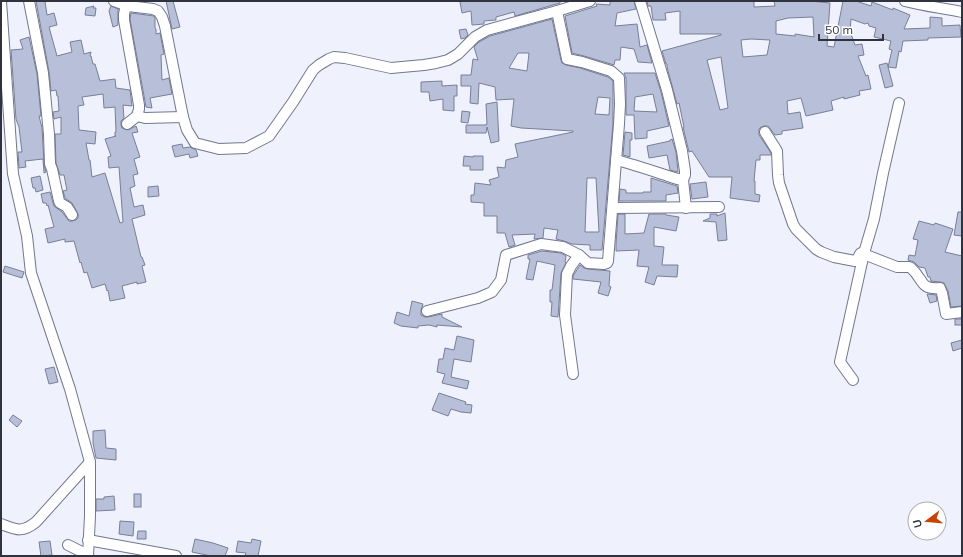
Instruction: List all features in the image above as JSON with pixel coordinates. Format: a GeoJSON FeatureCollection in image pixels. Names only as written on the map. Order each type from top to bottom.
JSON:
{"type":"FeatureCollection","features":[{"type":"Feature","properties":{"kind":"street"},"geometry":{"type":"LineString","coordinates":[[2,1],[13,174],[27,236],[31,273],[70,389],[90,462],[88,556],[68,546]]}},
{"type":"Feature","properties":{"kind":"street"},"geometry":{"type":"LineString","coordinates":[[29,1],[43,73],[49,134],[50,164],[59,201],[67,207],[72,215]]}},
{"type":"Feature","properties":{"kind":"street"},"geometry":{"type":"LineString","coordinates":[[114,1],[126,5],[158,11],[165,26],[183,117],[187,130],[195,143],[219,149],[246,148],[268,136],[314,70],[329,59],[345,58],[391,68],[436,63],[448,60],[458,54],[475,37],[487,30],[590,1]]}},
{"type":"Feature","properties":{"kind":"street"},"geometry":{"type":"LineString","coordinates":[[640,1],[667,90],[682,151],[685,171],[683,180],[686,208]]}},
{"type":"Feature","properties":{"kind":"street"},"geometry":{"type":"LineString","coordinates":[[904,1],[962,12]]}},
{"type":"Feature","properties":{"kind":"street"},"geometry":{"type":"LineString","coordinates":[[126,5],[124,20],[139,105],[137,116],[127,124]]}},
{"type":"Feature","properties":{"kind":"street"},"geometry":{"type":"LineString","coordinates":[[427,311],[478,298],[492,292],[501,280],[506,254],[541,244],[562,247],[572,251],[588,263],[607,263],[620,124],[618,78],[611,71],[567,59],[558,11]]}},
{"type":"Feature","properties":{"kind":"street"},"geometry":{"type":"LineString","coordinates":[[853,380],[840,362],[864,253],[874,219],[899,103]]}},
{"type":"Feature","properties":{"kind":"street"},"geometry":{"type":"LineString","coordinates":[[137,116],[145,118],[183,117]]}},
{"type":"Feature","properties":{"kind":"street"},"geometry":{"type":"LineString","coordinates":[[765,132],[777,151],[779,183],[796,229],[816,249],[828,255],[855,261],[861,253],[864,253]]}},
{"type":"Feature","properties":{"kind":"street"},"geometry":{"type":"LineString","coordinates":[[616,160],[665,175],[676,180],[683,180]]}},
{"type":"Feature","properties":{"kind":"street"},"geometry":{"type":"LineString","coordinates":[[612,208],[719,207]]}},
{"type":"Feature","properties":{"kind":"street"},"geometry":{"type":"LineString","coordinates":[[864,253],[897,267],[911,268],[926,287],[932,289],[940,288],[946,314],[962,312]]}},
{"type":"Feature","properties":{"kind":"street"},"geometry":{"type":"LineString","coordinates":[[573,374],[565,315],[567,274],[579,255]]}},
{"type":"Feature","properties":{"kind":"street"},"geometry":{"type":"LineString","coordinates":[[1,524],[14,529],[28,528],[36,522],[90,462]]}},
{"type":"Feature","properties":{"kind":"street"},"geometry":{"type":"LineString","coordinates":[[88,540],[176,556]]}},
{"type":"Feature","properties":{"kind":"building"},"geometry":{"type":"Polygon","coordinates":[[[36,1],[45,1],[47,15],[54,13],[57,25],[49,27],[57,56],[72,52],[70,42],[81,40],[84,54],[91,52],[90,56],[93,64],[95,64],[100,81],[115,79],[116,88],[130,90],[132,106],[123,105],[124,118],[121,121],[121,125],[122,128],[128,130],[136,126],[138,132],[132,133],[140,157],[134,159],[138,174],[133,175],[135,186],[130,188],[134,207],[143,205],[145,215],[132,219],[141,257],[145,265],[142,266],[146,282],[137,284],[137,282],[122,286],[125,298],[110,301],[105,284],[92,288],[87,272],[84,273],[81,262],[80,263],[74,241],[65,242],[65,239],[48,243],[45,229],[54,227],[48,205],[47,206],[46,203],[43,203],[41,194],[50,192],[54,206],[62,212],[69,221],[76,220],[78,218],[78,214],[72,203],[65,198],[63,191],[67,190],[64,175],[60,175],[56,163],[55,134],[61,134],[61,117],[54,119],[53,112],[59,111],[58,96],[56,90],[51,91],[36,1]],[[103,94],[82,97],[84,105],[78,106],[79,130],[96,132],[95,144],[86,143],[92,177],[105,173],[120,223],[123,222],[119,167],[109,168],[108,157],[111,156],[105,139],[116,136],[115,107],[104,108],[103,94]]]}},
{"type":"Feature","properties":{"kind":"building"},"geometry":{"type":"Polygon","coordinates":[[[166,1],[173,1],[180,27],[172,29],[166,1]]]}},
{"type":"Feature","properties":{"kind":"building"},"geometry":{"type":"Polygon","coordinates":[[[560,1],[560,3],[515,16],[514,12],[496,17],[496,20],[484,21],[484,24],[472,25],[471,11],[462,13],[460,2],[560,1]]]}},
{"type":"Feature","properties":{"kind":"building"},"geometry":{"type":"Polygon","coordinates":[[[610,1],[634,1],[636,9],[617,13],[615,26],[637,24],[640,47],[647,45],[652,63],[638,62],[634,49],[621,47],[620,60],[615,60],[614,65],[572,53],[565,16],[597,6],[596,4],[610,5],[610,1]]]}},
{"type":"Feature","properties":{"kind":"building"},"geometry":{"type":"Polygon","coordinates":[[[647,1],[754,1],[754,7],[775,6],[774,1],[810,1],[830,3],[827,46],[834,47],[843,1],[856,1],[871,6],[872,2],[910,15],[904,29],[930,28],[930,17],[942,18],[942,26],[960,25],[961,37],[928,38],[928,40],[903,41],[901,52],[899,51],[896,68],[888,67],[892,50],[889,49],[891,41],[874,37],[876,28],[869,26],[868,23],[865,24],[851,19],[850,31],[855,45],[862,44],[864,55],[858,56],[866,76],[868,75],[871,89],[859,91],[860,95],[844,99],[844,97],[831,101],[833,110],[806,116],[801,98],[787,101],[788,114],[800,112],[803,128],[782,131],[782,134],[775,135],[768,126],[761,127],[759,129],[759,135],[771,155],[760,155],[760,160],[756,160],[754,181],[755,194],[760,195],[759,202],[730,198],[732,177],[709,177],[692,151],[689,152],[679,103],[677,104],[667,64],[662,51],[721,34],[680,34],[680,11],[665,13],[666,20],[653,20],[651,6],[648,6],[647,1]],[[813,17],[788,18],[776,21],[776,34],[795,36],[795,34],[814,37],[813,17]],[[741,40],[743,57],[767,55],[770,40],[741,40]],[[721,57],[707,60],[720,110],[728,108],[721,57]]]}},
{"type":"Feature","properties":{"kind":"building"},"geometry":{"type":"Polygon","coordinates":[[[94,6],[93,8],[96,8],[95,16],[85,15],[86,8],[94,6]]]}},
{"type":"Feature","properties":{"kind":"building"},"geometry":{"type":"Polygon","coordinates":[[[111,6],[118,9],[118,25],[113,27],[109,11],[111,6]]]}},
{"type":"Feature","properties":{"kind":"building"},"geometry":{"type":"Polygon","coordinates":[[[131,13],[154,16],[156,34],[160,33],[164,54],[161,55],[162,80],[169,78],[172,94],[150,98],[152,108],[146,107],[130,19],[131,13]]]}},
{"type":"Feature","properties":{"kind":"building"},"geometry":{"type":"Polygon","coordinates":[[[552,19],[562,63],[608,77],[613,81],[613,124],[602,250],[590,250],[590,245],[572,244],[556,239],[558,230],[544,228],[543,238],[534,239],[535,234],[512,235],[515,245],[509,247],[505,233],[497,233],[497,216],[484,216],[484,203],[471,202],[471,195],[474,195],[475,183],[491,185],[489,180],[499,177],[497,167],[505,168],[506,160],[518,157],[515,144],[573,132],[511,126],[514,99],[496,100],[495,87],[479,83],[478,104],[470,103],[471,86],[461,86],[461,75],[471,75],[473,59],[478,60],[474,47],[479,42],[490,36],[552,19]],[[518,53],[509,68],[527,71],[529,53],[518,53]],[[598,97],[595,114],[609,115],[610,98],[598,97]],[[587,178],[585,232],[599,232],[596,178],[587,178]]]}},
{"type":"Feature","properties":{"kind":"building"},"geometry":{"type":"Polygon","coordinates":[[[466,29],[468,35],[461,39],[459,30],[466,29]]]}},
{"type":"Feature","properties":{"kind":"building"},"geometry":{"type":"Polygon","coordinates":[[[29,37],[37,74],[41,116],[39,116],[42,128],[44,164],[46,172],[44,173],[43,159],[25,161],[26,167],[19,168],[18,152],[22,152],[19,127],[16,119],[11,50],[23,49],[20,40],[29,37]]]}},
{"type":"Feature","properties":{"kind":"building"},"geometry":{"type":"Polygon","coordinates":[[[887,63],[893,86],[885,88],[879,65],[887,63]]]}},
{"type":"Feature","properties":{"kind":"building"},"geometry":{"type":"Polygon","coordinates":[[[624,73],[655,73],[669,126],[647,131],[647,138],[635,139],[634,115],[626,115],[626,78],[624,73]],[[653,94],[635,97],[634,111],[657,112],[653,94]]]}},
{"type":"Feature","properties":{"kind":"building"},"geometry":{"type":"Polygon","coordinates":[[[442,81],[442,86],[457,85],[457,96],[454,96],[454,111],[443,110],[443,99],[430,101],[429,92],[421,92],[421,82],[442,81]]]}},
{"type":"Feature","properties":{"kind":"building"},"geometry":{"type":"Polygon","coordinates":[[[497,102],[499,141],[491,143],[487,127],[486,133],[466,133],[466,125],[487,124],[486,104],[497,102]]]}},
{"type":"Feature","properties":{"kind":"building"},"geometry":{"type":"Polygon","coordinates":[[[462,111],[470,112],[468,123],[461,122],[462,111]]]}},
{"type":"Feature","properties":{"kind":"building"},"geometry":{"type":"Polygon","coordinates":[[[625,132],[632,133],[632,140],[630,140],[630,157],[623,155],[625,132]]]}},
{"type":"Feature","properties":{"kind":"building"},"geometry":{"type":"Polygon","coordinates":[[[672,139],[676,152],[678,172],[670,170],[667,155],[649,158],[647,146],[670,141],[672,139]]]}},
{"type":"Feature","properties":{"kind":"building"},"geometry":{"type":"Polygon","coordinates":[[[182,144],[183,148],[190,147],[196,150],[198,156],[190,158],[189,154],[175,157],[172,146],[182,144]]]}},
{"type":"Feature","properties":{"kind":"building"},"geometry":{"type":"Polygon","coordinates":[[[464,156],[483,156],[483,170],[470,170],[470,166],[463,166],[464,156]]]}},
{"type":"Feature","properties":{"kind":"building"},"geometry":{"type":"Polygon","coordinates":[[[40,176],[43,190],[36,192],[35,188],[33,188],[31,178],[40,176]]]}},
{"type":"Feature","properties":{"kind":"building"},"geometry":{"type":"Polygon","coordinates":[[[651,178],[677,186],[678,193],[666,195],[666,201],[619,201],[620,189],[626,190],[626,193],[651,192],[651,178]]]}},
{"type":"Feature","properties":{"kind":"building"},"geometry":{"type":"Polygon","coordinates":[[[706,182],[708,197],[692,199],[690,184],[706,182]]]}},
{"type":"Feature","properties":{"kind":"building"},"geometry":{"type":"Polygon","coordinates":[[[158,186],[159,196],[148,197],[148,187],[158,186]]]}},
{"type":"Feature","properties":{"kind":"building"},"geometry":{"type":"Polygon","coordinates":[[[958,212],[962,212],[962,236],[954,235],[958,212]]]}},
{"type":"Feature","properties":{"kind":"building"},"geometry":{"type":"Polygon","coordinates":[[[725,213],[727,240],[718,241],[716,222],[703,221],[710,218],[710,214],[717,214],[717,216],[725,213]]]}},
{"type":"Feature","properties":{"kind":"building"},"geometry":{"type":"Polygon","coordinates":[[[618,214],[625,214],[625,234],[644,233],[649,214],[666,214],[679,217],[676,231],[654,227],[654,246],[664,247],[662,265],[678,265],[677,277],[657,276],[654,285],[645,282],[649,267],[637,266],[639,250],[616,251],[618,214]]]}},
{"type":"Feature","properties":{"kind":"building"},"geometry":{"type":"Polygon","coordinates":[[[919,221],[934,225],[935,223],[953,229],[945,252],[962,256],[962,306],[951,307],[948,291],[944,283],[931,281],[925,268],[919,267],[914,262],[908,260],[909,255],[915,256],[918,240],[913,239],[919,221]]]}},
{"type":"Feature","properties":{"kind":"building"},"geometry":{"type":"Polygon","coordinates":[[[542,251],[561,253],[566,256],[566,263],[561,273],[558,317],[551,316],[552,302],[550,302],[550,290],[552,290],[555,265],[537,261],[533,280],[526,279],[530,259],[528,259],[528,255],[542,251]]]}},
{"type":"Feature","properties":{"kind":"building"},"geometry":{"type":"Polygon","coordinates":[[[580,265],[588,269],[610,271],[609,286],[611,287],[608,296],[598,293],[601,282],[573,279],[573,276],[580,265]]]}},
{"type":"Feature","properties":{"kind":"building"},"geometry":{"type":"Polygon","coordinates":[[[5,266],[24,272],[22,278],[3,272],[5,266]]]}},
{"type":"Feature","properties":{"kind":"building"},"geometry":{"type":"Polygon","coordinates":[[[927,294],[936,295],[937,301],[930,303],[927,294]]]}},
{"type":"Feature","properties":{"kind":"building"},"geometry":{"type":"Polygon","coordinates":[[[412,301],[423,304],[421,315],[428,317],[442,314],[442,317],[462,327],[437,325],[437,327],[429,325],[418,326],[418,328],[401,326],[394,323],[397,312],[409,316],[412,301]]]}},
{"type":"Feature","properties":{"kind":"building"},"geometry":{"type":"Polygon","coordinates":[[[955,319],[962,319],[962,325],[955,325],[955,319]]]}},
{"type":"Feature","properties":{"kind":"building"},"geometry":{"type":"Polygon","coordinates":[[[457,336],[474,340],[471,362],[454,359],[451,377],[469,381],[467,389],[442,383],[445,374],[437,372],[439,359],[443,359],[445,348],[454,350],[457,336]]]}},
{"type":"Feature","properties":{"kind":"building"},"geometry":{"type":"Polygon","coordinates":[[[962,340],[962,348],[953,351],[951,343],[962,340]]]}},
{"type":"Feature","properties":{"kind":"building"},"geometry":{"type":"Polygon","coordinates":[[[54,367],[58,382],[49,384],[45,369],[54,367]]]}},
{"type":"Feature","properties":{"kind":"building"},"geometry":{"type":"Polygon","coordinates":[[[439,393],[466,402],[465,404],[472,405],[471,413],[451,409],[448,416],[432,410],[439,393]]]}},
{"type":"Feature","properties":{"kind":"building"},"geometry":{"type":"Polygon","coordinates":[[[13,415],[22,421],[17,427],[9,420],[13,415]]]}},
{"type":"Feature","properties":{"kind":"building"},"geometry":{"type":"Polygon","coordinates":[[[105,430],[106,448],[116,449],[116,460],[96,458],[93,443],[93,431],[105,430]]]}},
{"type":"Feature","properties":{"kind":"building"},"geometry":{"type":"Polygon","coordinates":[[[134,494],[141,494],[141,507],[134,507],[134,494]]]}},
{"type":"Feature","properties":{"kind":"building"},"geometry":{"type":"Polygon","coordinates":[[[114,496],[115,510],[96,511],[96,499],[104,499],[104,497],[114,496]]]}},
{"type":"Feature","properties":{"kind":"building"},"geometry":{"type":"Polygon","coordinates":[[[120,521],[134,522],[133,536],[119,534],[120,521]]]}},
{"type":"Feature","properties":{"kind":"building"},"geometry":{"type":"Polygon","coordinates":[[[138,531],[146,531],[146,539],[137,539],[138,531]]]}},
{"type":"Feature","properties":{"kind":"building"},"geometry":{"type":"Polygon","coordinates":[[[195,539],[228,548],[225,556],[211,556],[192,552],[195,539]]]}},
{"type":"Feature","properties":{"kind":"building"},"geometry":{"type":"Polygon","coordinates":[[[252,539],[261,541],[258,556],[245,556],[246,553],[236,552],[238,541],[251,543],[252,539]]]}},
{"type":"Feature","properties":{"kind":"building"},"geometry":{"type":"Polygon","coordinates":[[[50,541],[52,555],[41,556],[39,542],[50,541]]]}}]}
